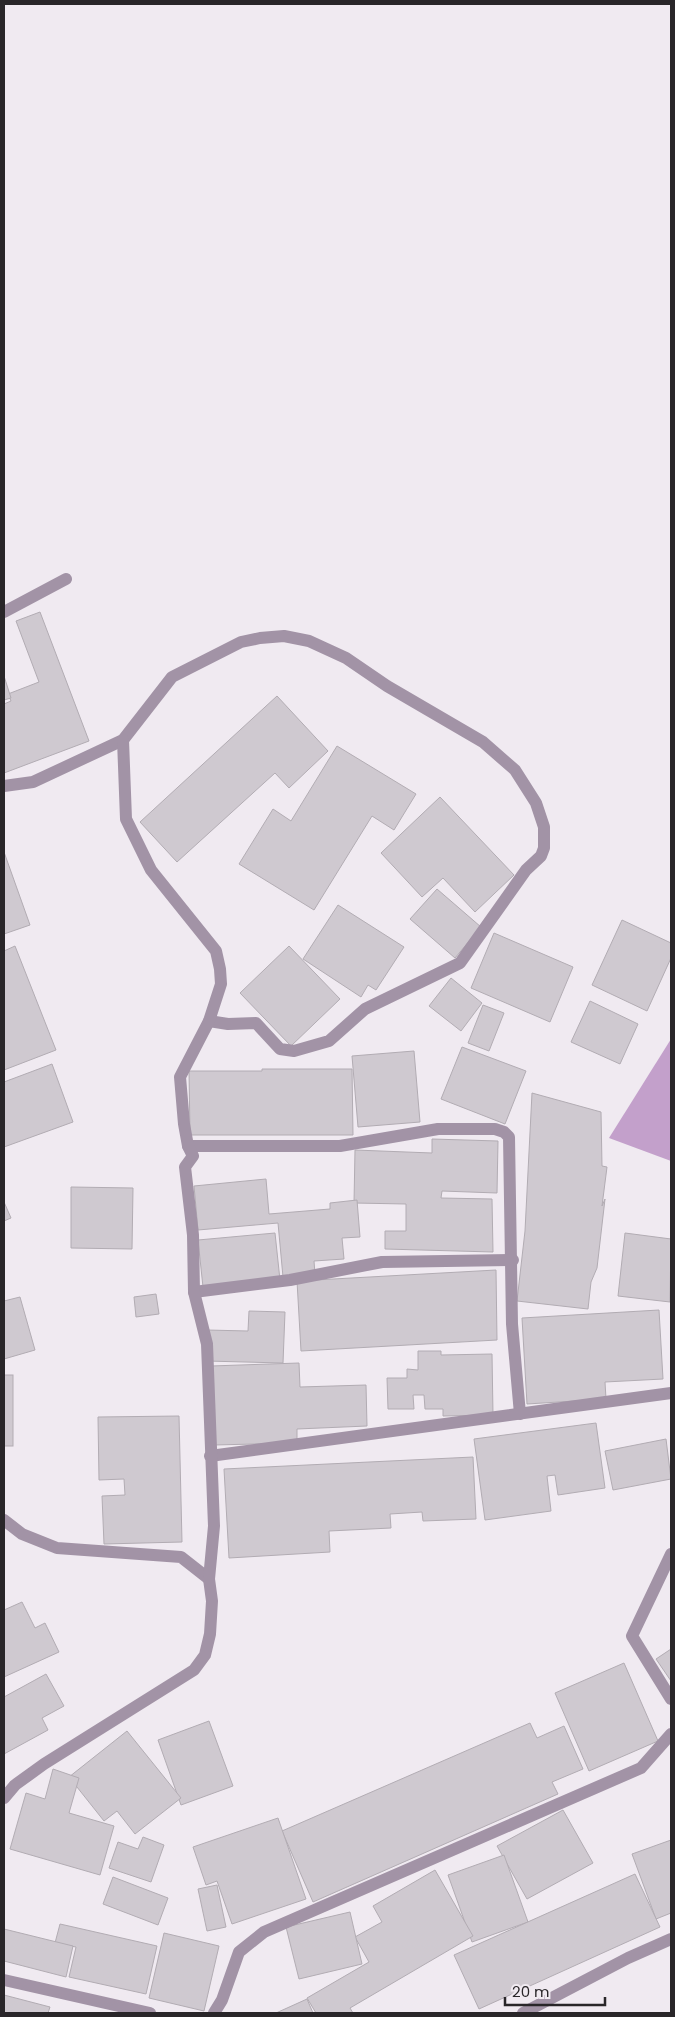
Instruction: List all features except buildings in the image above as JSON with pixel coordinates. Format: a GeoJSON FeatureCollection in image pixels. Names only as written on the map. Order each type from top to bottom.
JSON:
{"type":"FeatureCollection","features":[{"type":"Feature","properties":{"kind":"street"},"geometry":{"type":"LineString","coordinates":[[4,612],[66,579]]}},
{"type":"Feature","properties":{"kind":"street"},"geometry":{"type":"LineString","coordinates":[[4,786],[33,782],[123,740],[172,677],[242,642],[260,638],[294,637],[309,641],[346,658],[394,690],[483,742],[514,770],[533,795],[544,827],[546,842],[542,856],[526,870],[460,963],[365,1008],[329,1041],[294,1050],[280,1049],[256,1023],[228,1024],[209,1021]]}},
{"type":"Feature","properties":{"kind":"street"},"geometry":{"type":"LineString","coordinates":[[4,1798],[15,1785],[44,1764],[115,1721],[199,1665],[205,1655],[210,1634],[212,1601],[209,1580],[214,1526],[207,1344],[194,1292],[193,1235],[185,1167],[193,1156],[188,1146],[180,1077],[209,1021],[221,984],[216,951],[151,870],[126,819],[123,740]]}},
{"type":"Feature","properties":{"kind":"street"},"geometry":{"type":"LineString","coordinates":[[188,1146],[340,1146],[438,1130],[495,1129],[504,1132],[509,1137],[512,1324],[520,1414]]}},
{"type":"Feature","properties":{"kind":"street"},"geometry":{"type":"LineString","coordinates":[[194,1292],[290,1280],[382,1262],[512,1260]]}},
{"type":"Feature","properties":{"kind":"street"},"geometry":{"type":"LineString","coordinates":[[210,1456],[671,1393]]}},
{"type":"Feature","properties":{"kind":"street"},"geometry":{"type":"LineString","coordinates":[[4,1520],[22,1534],[57,1548],[182,1558],[209,1580]]}},
{"type":"Feature","properties":{"kind":"street"},"geometry":{"type":"LineString","coordinates":[[671,1554],[632,1636],[671,1698]]}},
{"type":"Feature","properties":{"kind":"street"},"geometry":{"type":"LineString","coordinates":[[214,2013],[222,2000],[239,1952],[264,1932],[641,1768],[671,1734]]}},
{"type":"Feature","properties":{"kind":"street"},"geometry":{"type":"LineString","coordinates":[[523,2013],[628,1958],[671,1939]]}},
{"type":"Feature","properties":{"kind":"street"},"geometry":{"type":"LineString","coordinates":[[4,1980],[150,2013]]}},
{"type":"Feature","properties":{"kind":"shaded area"},"geometry":{"type":"Polygon","coordinates":[[[671,1039],[671,1161],[609,1138],[671,1039]]]}}]}
